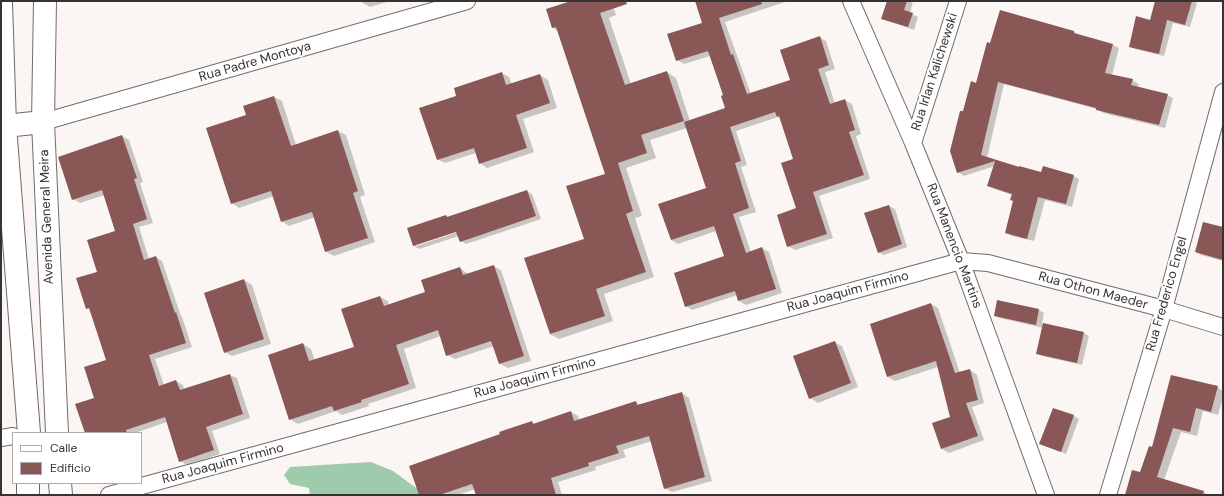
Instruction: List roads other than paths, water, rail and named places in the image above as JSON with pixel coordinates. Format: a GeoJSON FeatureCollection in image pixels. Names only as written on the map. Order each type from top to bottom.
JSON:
{"type":"FeatureCollection","features":[{"type":"Feature","properties":{"kind":"main road","name":"Avenida General Meira"},"geometry":{"type":"LineString","coordinates":[[45,1],[43,122],[57,432]]}},
{"type":"Feature","properties":{"kind":"main road"},"geometry":{"type":"LineString","coordinates":[[1,3],[5,126],[29,432]]}},
{"type":"Feature","properties":{"kind":"main road"},"geometry":{"type":"LineString","coordinates":[[5,126],[43,122]]}},
{"type":"Feature","properties":{"kind":"main road"},"geometry":{"type":"LineString","coordinates":[[28,484],[28,495]]}},
{"type":"Feature","properties":{"kind":"main road"},"geometry":{"type":"LineString","coordinates":[[60,484],[61,495]]}},
{"type":"Feature","properties":{"kind":"street","name":"Rua Padre Montoya"},"geometry":{"type":"LineString","coordinates":[[43,122],[467,1]]}},
{"type":"Feature","properties":{"kind":"street","name":"Rua Manencio Martins"},"geometry":{"type":"LineString","coordinates":[[851,1],[913,143],[962,261],[1046,495]]}},
{"type":"Feature","properties":{"kind":"street","name":"Rua Irlan Kalichewski"},"geometry":{"type":"LineString","coordinates":[[913,143],[958,1]]}},
{"type":"Feature","properties":{"kind":"street","name":"Rua Frederico Engel"},"geometry":{"type":"LineString","coordinates":[[1108,495],[1164,309],[1223,92]]}},
{"type":"Feature","properties":{"kind":"street","name":"Rua Othon Maeder"},"geometry":{"type":"LineString","coordinates":[[962,261],[988,263],[1164,309],[1223,327]]}},
{"type":"Feature","properties":{"kind":"street","name":"Rua Joaquim Firmino"},"geometry":{"type":"LineString","coordinates":[[109,495],[962,261]]}},
{"type":"Feature","properties":{"kind":"street"},"geometry":{"type":"LineString","coordinates":[[1,438],[12,436]]}}]}
